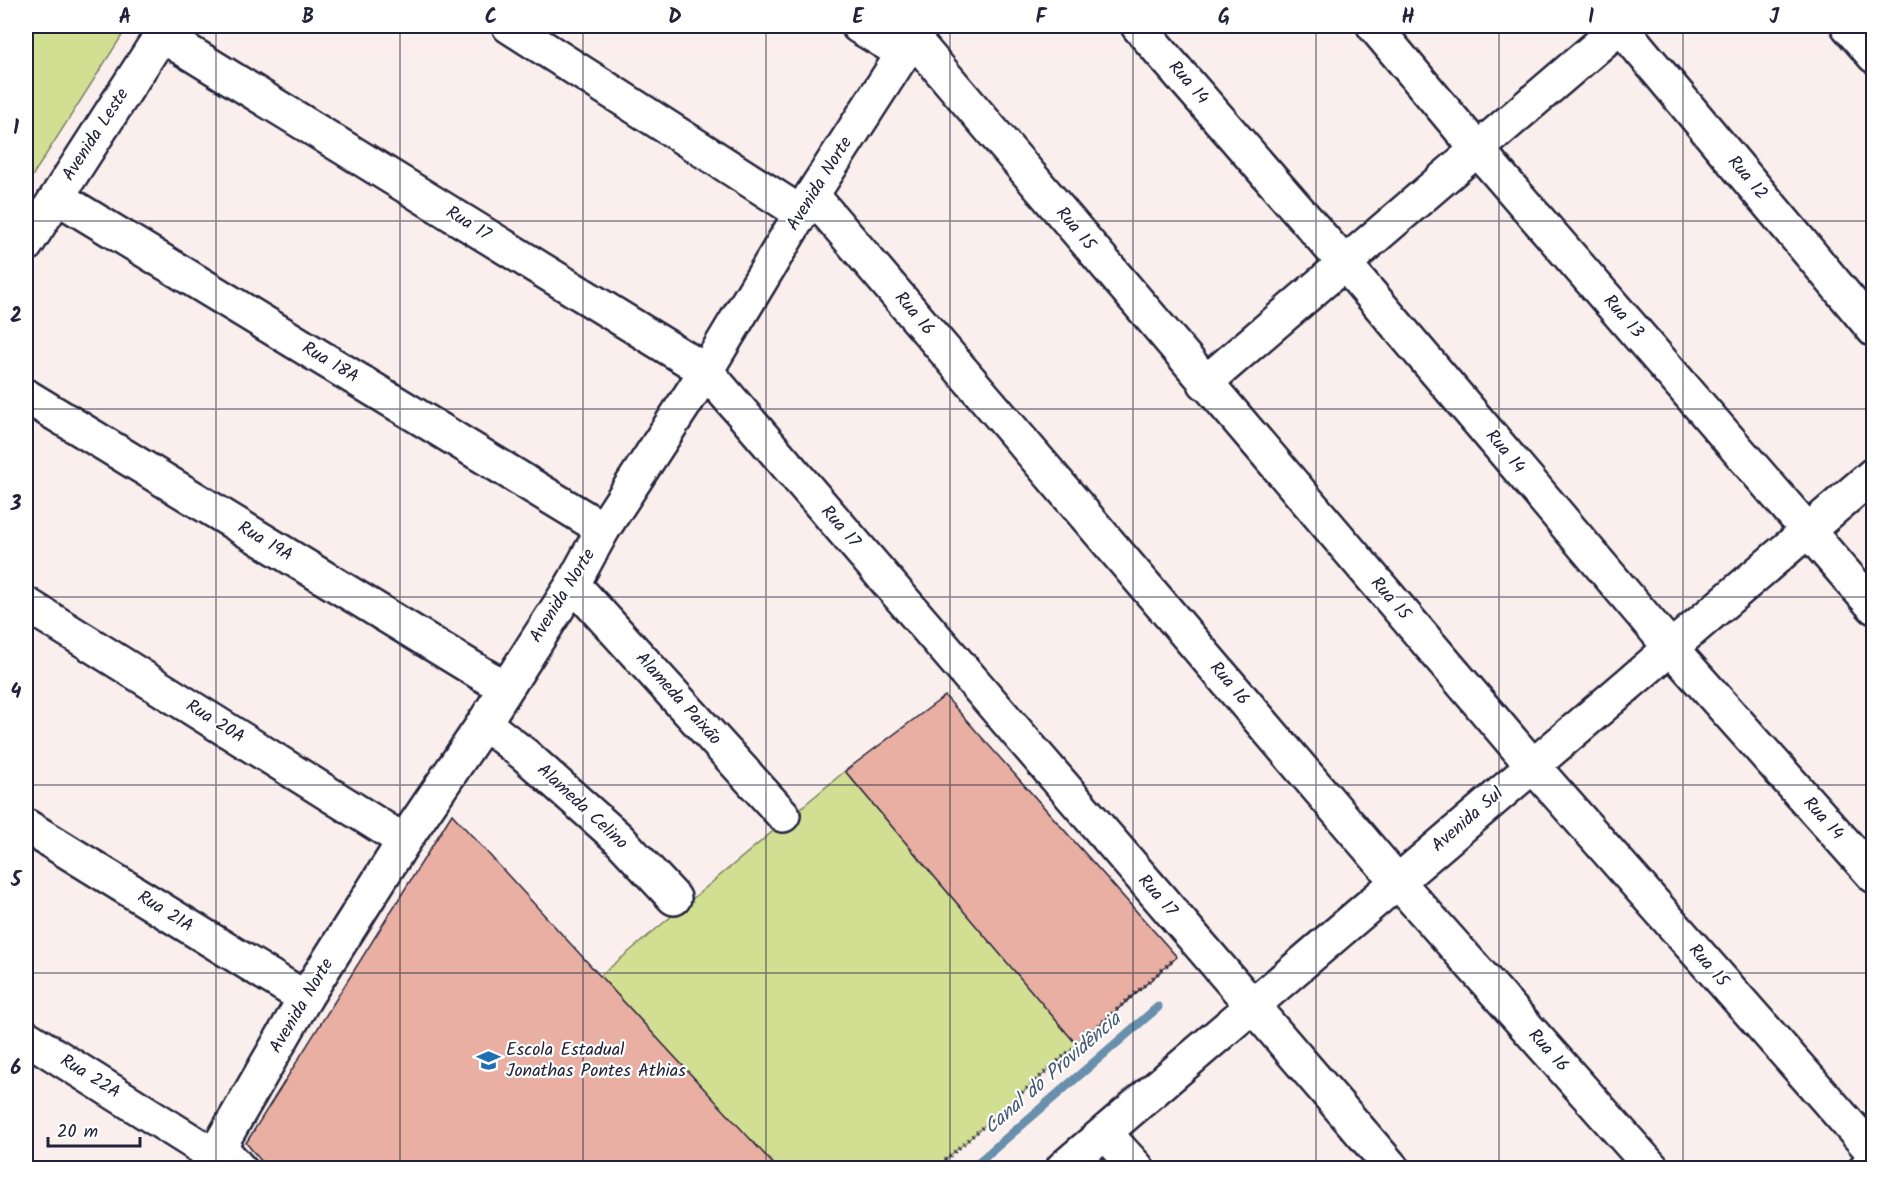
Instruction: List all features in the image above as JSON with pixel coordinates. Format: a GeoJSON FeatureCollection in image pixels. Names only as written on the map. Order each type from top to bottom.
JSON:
{"type":"FeatureCollection","features":[{"type":"Feature","properties":{"kind":"street","name":"Rua 16"},"geometry":{"type":"LineString","coordinates":[[509,26],[806,204],[1397,881],[1652,1168]]}},
{"type":"Feature","properties":{"kind":"street","name":"Rua 15"},"geometry":{"type":"LineString","coordinates":[[858,26],[912,39],[1532,765],[1874,1154]]}},
{"type":"Feature","properties":{"kind":"street","name":"Rua 14"},"geometry":{"type":"LineString","coordinates":[[1138,26],[1344,263],[1670,647],[1874,876]]}},
{"type":"Feature","properties":{"kind":"street","name":"Rua 13"},"geometry":{"type":"LineString","coordinates":[[1374,26],[1874,607]]}},
{"type":"Feature","properties":{"kind":"street"},"geometry":{"type":"LineString","coordinates":[[1205,383],[1620,26]]}},
{"type":"Feature","properties":{"kind":"street","name":"Rua 12"},"geometry":{"type":"LineString","coordinates":[[1620,26],[1874,330]]}},
{"type":"Feature","properties":{"kind":"street"},"geometry":{"type":"LineString","coordinates":[[1848,26],[1874,56]]}},
{"type":"Feature","properties":{"kind":"street","name":"Avenida Leste"},"geometry":{"type":"LineString","coordinates":[[26,245],[164,30]]}},
{"type":"Feature","properties":{"kind":"street","name":"Rua 17"},"geometry":{"type":"LineString","coordinates":[[164,30],[706,370],[1252,1008],[1392,1168]]}},
{"type":"Feature","properties":{"kind":"street","name":"Avenida Norte"},"geometry":{"type":"LineString","coordinates":[[216,1155],[305,998],[404,841],[484,723],[573,584],[603,530],[706,370],[806,204],[912,39]]}},
{"type":"Feature","properties":{"kind":"street","name":"Rua 18A"},"geometry":{"type":"LineString","coordinates":[[57,197],[603,530]]}},
{"type":"Feature","properties":{"kind":"street","name":"Rua 19A"},"geometry":{"type":"LineString","coordinates":[[26,396],[505,688]]}},
{"type":"Feature","properties":{"kind":"street","name":"Avenida Sul"},"geometry":{"type":"LineString","coordinates":[[1064,1168],[1874,474]]}},
{"type":"Feature","properties":{"kind":"street","name":"Alameda Paixão"},"geometry":{"type":"LineString","coordinates":[[573,584],[783,815]]}},
{"type":"Feature","properties":{"kind":"street","name":"Rua 20A"},"geometry":{"type":"LineString","coordinates":[[26,604],[404,841]]}},
{"type":"Feature","properties":{"kind":"street","name":"Alameda Celino"},"geometry":{"type":"LineString","coordinates":[[484,723],[525,755],[618,838],[674,898]]}},
{"type":"Feature","properties":{"kind":"street","name":"Rua 21A"},"geometry":{"type":"LineString","coordinates":[[26,826],[305,998]]}},
{"type":"Feature","properties":{"kind":"street","name":"Rua 22A"},"geometry":{"type":"LineString","coordinates":[[26,1037],[216,1155]]}},
{"type":"Feature","properties":{"kind":"street"},"geometry":{"type":"LineString","coordinates":[[1105,1133],[1137,1168]]}},
{"type":"Feature","properties":{"kind":"street"},"geometry":{"type":"LineString","coordinates":[[1866,1168],[1874,1162]]}},
{"type":"Feature","properties":{"kind":"lane"},"geometry":{"type":"LineString","coordinates":[[216,1155],[250,1168]]}},
{"type":"Feature","properties":{"kind":"path"},"geometry":{"type":"LineString","coordinates":[[936,1168],[1196,941]]}},
{"type":"Feature","properties":{"kind":"green space"},"geometry":{"type":"Polygon","coordinates":[[[26,26],[128,26],[26,186],[26,26]]]}},
{"type":"Feature","properties":{"kind":"green space"},"geometry":{"type":"Polygon","coordinates":[[[845,771],[1077,1045],[936,1168],[777,1168],[600,976],[845,771]]]}},
{"type":"Feature","properties":{"kind":"building"},"geometry":{"type":"Polygon","coordinates":[[[945,696],[1177,957],[1077,1045],[845,771],[945,696]]]}},
{"type":"Feature","properties":{"kind":"building","name":"Escola Estadual Jonathas Pontes Athias"},"geometry":{"type":"Polygon","coordinates":[[[452,814],[777,1168],[267,1168],[246,1143],[452,814]]]}},
{"type":"Feature","properties":{"kind":"waterway","name":"Canal do Providência"},"geometry":{"type":"LineString","coordinates":[[972,1168],[1158,1007]]}},
{"type":"Feature","properties":{"kind":"place","name":"Escola Estadual Jonathas Pontes Athias"},"geometry":{"type":"Point","coordinates":[488,1060]}}]}
